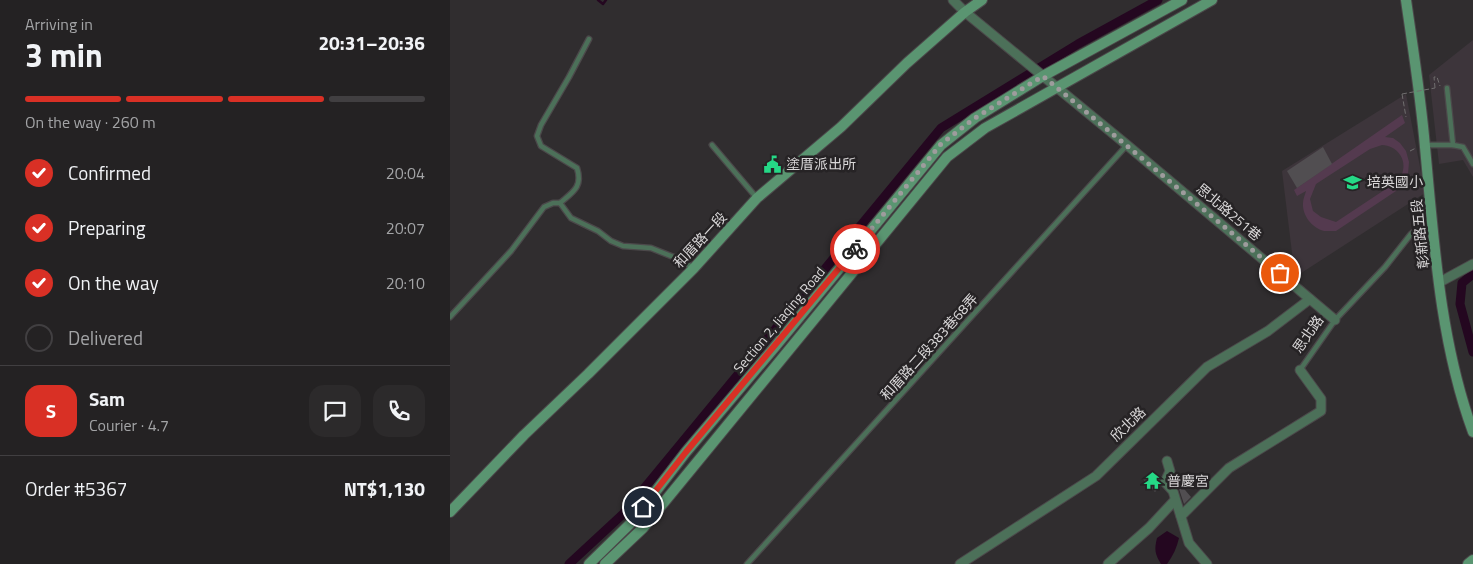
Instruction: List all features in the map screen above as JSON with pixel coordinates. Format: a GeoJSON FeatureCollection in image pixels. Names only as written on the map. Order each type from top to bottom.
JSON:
{"type":"FeatureCollection","features":[{"type":"Feature","properties":{"kind":"street","name":"思北路251巷"},"geometry":{"type":"LineString","coordinates":[[953,0],[1335,320]]}},
{"type":"Feature","properties":{"kind":"street","name":"和厝路一段"},"geometry":{"type":"LineString","coordinates":[[450,512],[524,435],[694,268],[757,198],[841,127],[907,63],[965,12],[982,0]]}},
{"type":"Feature","properties":{"kind":"street","name":"Section 2, Jiaqing Road"},"geometry":{"type":"LineString","coordinates":[[589,564],[633,521],[686,452],[941,144],[975,118],[1041,74],[1182,0]]}},
{"type":"Feature","properties":{"kind":"street","name":"Section 2, Jiaqing Road"},"geometry":{"type":"LineString","coordinates":[[605,564],[643,528],[947,157],[984,128],[1212,0]]}},
{"type":"Feature","properties":{"kind":"street","name":"彰新路五段"},"geometry":{"type":"LineString","coordinates":[[1406,0],[1448,344],[1465,411],[1473,432]]}},
{"type":"Feature","properties":{"kind":"street"},"geometry":{"type":"LineString","coordinates":[[1440,282],[1473,264]]}},
{"type":"Feature","properties":{"kind":"street","name":"欣北路"},"geometry":{"type":"LineString","coordinates":[[960,564],[1096,476],[1207,367],[1268,331],[1310,299]]}},
{"type":"Feature","properties":{"kind":"street","name":"思北路"},"geometry":{"type":"LineString","coordinates":[[1181,516],[1229,468],[1321,411],[1321,399],[1300,370]]}},
{"type":"Feature","properties":{"kind":"street"},"geometry":{"type":"LineString","coordinates":[[1167,461],[1170,471],[1165,482],[1173,491],[1189,543],[1207,564]]}},
{"type":"Feature","properties":{"kind":"street"},"geometry":{"type":"LineString","coordinates":[[1108,564],[1149,528],[1175,500]]}},
{"type":"Feature","properties":{"kind":"street"},"geometry":{"type":"LineString","coordinates":[[1468,564],[1473,560]]}},
{"type":"Feature","properties":{"kind":"lane"},"geometry":{"type":"LineString","coordinates":[[450,317],[510,251],[544,207],[553,203],[560,203],[574,191],[579,183],[580,178],[577,168],[541,146],[538,136],[540,125],[569,78],[589,39]]}},
{"type":"Feature","properties":{"kind":"lane"},"geometry":{"type":"LineString","coordinates":[[1448,88],[1453,145]]}},
{"type":"Feature","properties":{"kind":"lane"},"geometry":{"type":"LineString","coordinates":[[1425,144],[1463,147],[1473,164]]}},
{"type":"Feature","properties":{"kind":"lane"},"geometry":{"type":"LineString","coordinates":[[712,145],[757,198]]}},
{"type":"Feature","properties":{"kind":"lane","name":"和厝路二段383巷68弄"},"geometry":{"type":"LineString","coordinates":[[747,564],[1127,145]]}},
{"type":"Feature","properties":{"kind":"lane"},"geometry":{"type":"LineString","coordinates":[[560,203],[571,218],[598,231],[611,241],[623,246],[651,248],[694,268]]}},
{"type":"Feature","properties":{"kind":"lane","name":"思北路"},"geometry":{"type":"LineString","coordinates":[[1300,370],[1335,320],[1385,267],[1411,234],[1432,218]]}},
{"type":"Feature","properties":{"kind":"path"},"geometry":{"type":"LineString","coordinates":[[1406,118],[1402,94],[1435,88],[1434,77],[1437,77],[1441,88]]}},
{"type":"Feature","properties":{"kind":"shaded area","name":"培英國小"},"geometry":{"type":"Polygon","coordinates":[[[1473,40],[1473,177],[1463,160],[1439,164],[1429,75],[1473,40]]]}},
{"type":"Feature","properties":{"kind":"shaded area","name":"培英國小"},"geometry":{"type":"Polygon","coordinates":[[[1406,94],[1425,193],[1295,277],[1282,171],[1406,94]]]}},
{"type":"Feature","properties":{"kind":"shaded area"},"geometry":{"type":"Polygon","coordinates":[[[1402,115],[1405,123],[1385,137],[1393,138],[1406,151],[1409,162],[1408,174],[1402,187],[1336,231],[1324,231],[1312,224],[1303,208],[1306,191],[1297,196],[1294,190],[1402,115]],[[1382,145],[1370,149],[1316,184],[1310,199],[1313,211],[1321,217],[1336,222],[1398,181],[1402,174],[1402,158],[1396,150],[1382,145]]]}},
{"type":"Feature","properties":{"kind":"shaded area"},"geometry":{"type":"Polygon","coordinates":[[[1167,531],[1179,538],[1167,564],[1161,564],[1155,549],[1156,542],[1157,538],[1167,531]]]}},
{"type":"Feature","properties":{"kind":"building"},"geometry":{"type":"Polygon","coordinates":[[[1323,147],[1332,164],[1297,188],[1287,171],[1323,147]]]}},
{"type":"Feature","properties":{"kind":"building","name":"普慶宮"},"geometry":{"type":"Polygon","coordinates":[[[1152,471],[1160,479],[1160,486],[1155,492],[1143,479],[1152,471]]]}},
{"type":"Feature","properties":{"kind":"building"},"geometry":{"type":"Polygon","coordinates":[[[1173,480],[1180,484],[1191,497],[1184,504],[1179,489],[1173,480]]]}},
{"type":"Feature","properties":{"kind":"waterway"},"geometry":{"type":"LineString","coordinates":[[598,0],[603,4],[606,0]]}},
{"type":"Feature","properties":{"kind":"waterway"},"geometry":{"type":"LineString","coordinates":[[569,564],[623,514],[941,128],[1078,44],[1158,0]]}},
{"type":"Feature","properties":{"kind":"waterway"},"geometry":{"type":"LineString","coordinates":[[1473,274],[1462,283],[1460,304],[1473,352]]}},
{"type":"Feature","properties":{"kind":"way so far"},"geometry":{"type":"LineString","coordinates":[[855,249],[941,144],[975,118],[1043,76],[1280,273]]}},
{"type":"Feature","properties":{"kind":"place","name":"塗厝派出所"},"geometry":{"type":"Point","coordinates":[772,164]}},
{"type":"Feature","properties":{"kind":"place","name":"培英國小"},"geometry":{"type":"Point","coordinates":[1353,182]}},
{"type":"Feature","properties":{"kind":"place","name":"普慶宮"},"geometry":{"type":"Point","coordinates":[1153,481]}},
{"type":"Feature","properties":{"kind":"route"},"geometry":{"type":"LineString","coordinates":[[643,507],[686,452],[855,249]]}}]}
